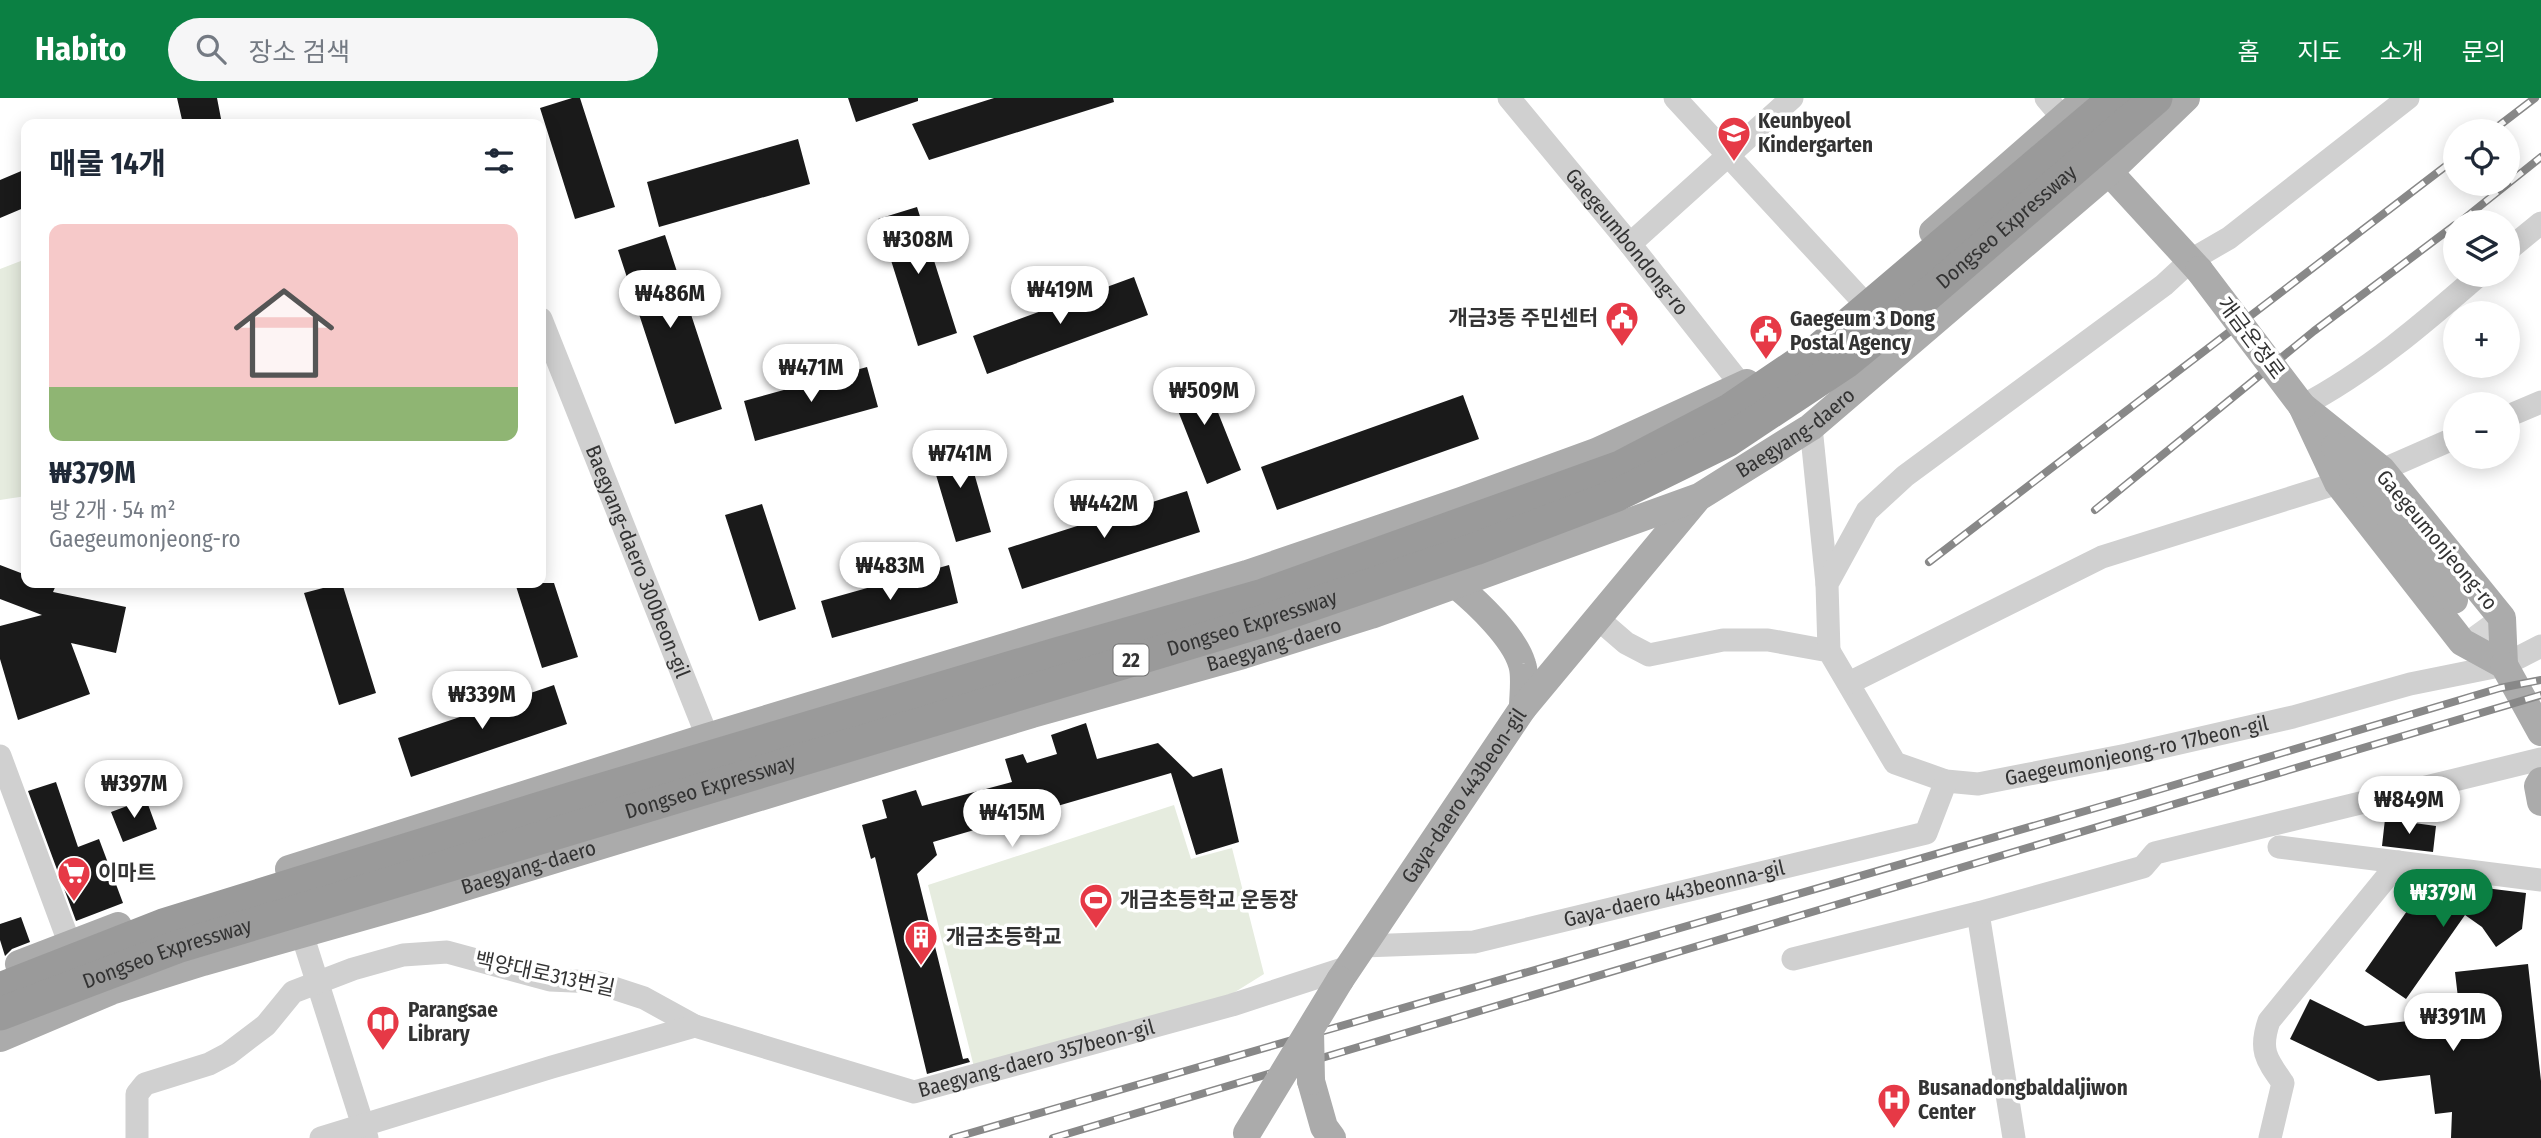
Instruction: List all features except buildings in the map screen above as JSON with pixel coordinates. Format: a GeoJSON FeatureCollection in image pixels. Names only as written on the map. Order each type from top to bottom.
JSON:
{"type":"FeatureCollection","features":[{"type":"Feature","properties":{"kind":"highway","name":"Dongseo Expressway"},"geometry":{"type":"LineString","coordinates":[[0,989],[163,925],[603,789],[1263,595],[1619,467],[1731,410],[1818,350],[2115,98]]}},
{"type":"Feature","properties":{"kind":"highway","name":"Dongseo Expressway"},"geometry":{"type":"LineString","coordinates":[[0,1014],[177,947],[1273,618],[1475,549],[1617,495],[1727,441],[1846,362],[2156,98]]}},
{"type":"Feature","properties":{"kind":"main road"},"geometry":{"type":"LineString","coordinates":[[0,972],[182,902],[707,737],[1247,574],[1596,452],[1742,386],[1783,361],[1858,296],[2055,108],[2086,98]]}},
{"type":"Feature","properties":{"kind":"main road","name":"Baegyang-daero"},"geometry":{"type":"LineString","coordinates":[[0,1038],[90,1000],[203,962],[1032,713],[1256,651],[1371,615],[1699,497],[1811,427],[2109,172],[2186,98]]}},
{"type":"Feature","properties":{"kind":"main road"},"geometry":{"type":"LineString","coordinates":[[2109,172],[2195,265]]}},
{"type":"Feature","properties":{"kind":"main road","name":"개금온정로"},"geometry":{"type":"LineString","coordinates":[[2195,265],[2302,406]]}},
{"type":"Feature","properties":{"kind":"main road","name":"Gaya-daero 443beon-gil"},"geometry":{"type":"LineString","coordinates":[[1245,1136],[1350,964],[1522,708],[1699,497],[1783,361]]}},
{"type":"Feature","properties":{"kind":"main road","name":"Gaegeumonjeong-ro"},"geometry":{"type":"LineString","coordinates":[[2302,406],[2382,470],[2502,618],[2504,665],[2541,732]]}},
{"type":"Feature","properties":{"kind":"main road","name":"Gaegeumonjeong-ro"},"geometry":{"type":"LineString","coordinates":[[2302,406],[2339,483],[2462,642],[2504,665]]}},
{"type":"Feature","properties":{"kind":"main road","name":"Gaegeumonjeong-ro"},"geometry":{"type":"LineString","coordinates":[[2302,406],[2473,625]]}},
{"type":"Feature","properties":{"kind":"main road"},"geometry":{"type":"LineString","coordinates":[[1596,452],[1641,519],[1646,560]]}},
{"type":"Feature","properties":{"kind":"main road"},"geometry":{"type":"LineString","coordinates":[[1456,585],[1482,607],[1508,640],[1523,665],[1522,708]]}},
{"type":"Feature","properties":{"kind":"main road"},"geometry":{"type":"LineString","coordinates":[[2541,781],[2538,786],[2541,802]]}},
{"type":"Feature","properties":{"kind":"main road"},"geometry":{"type":"LineString","coordinates":[[1310,1030],[1311,1081],[1324,1127],[1332,1138]]}},
{"type":"Feature","properties":{"kind":"street","name":"Gaegeumbondong-ro"},"geometry":{"type":"LineString","coordinates":[[1509,98],[1630,244],[1742,386]]}},
{"type":"Feature","properties":{"kind":"street"},"geometry":{"type":"LineString","coordinates":[[1675,98],[1858,296]]}},
{"type":"Feature","properties":{"kind":"street"},"geometry":{"type":"LineString","coordinates":[[1630,244],[1793,98]]}},
{"type":"Feature","properties":{"kind":"street"},"geometry":{"type":"LineString","coordinates":[[1827,584],[1867,511],[1905,476],[2195,265],[2408,98]]}},
{"type":"Feature","properties":{"kind":"street"},"geometry":{"type":"LineString","coordinates":[[2520,240],[2541,223]]}},
{"type":"Feature","properties":{"kind":"street"},"geometry":{"type":"LineString","coordinates":[[2302,406],[2357,374],[2466,287]]}},
{"type":"Feature","properties":{"kind":"street","name":"Baegyang-daero 300beon-gil"},"geometry":{"type":"LineString","coordinates":[[546,332],[734,804]]}},
{"type":"Feature","properties":{"kind":"street"},"geometry":{"type":"LineString","coordinates":[[2520,411],[2541,402]]}},
{"type":"Feature","properties":{"kind":"street"},"geometry":{"type":"LineString","coordinates":[[1597,618],[1626,643],[1648,655],[1723,640],[1768,640],[1829,651],[1827,584],[1811,427]]}},
{"type":"Feature","properties":{"kind":"street"},"geometry":{"type":"LineString","coordinates":[[2382,470],[2443,443]]}},
{"type":"Feature","properties":{"kind":"street"},"geometry":{"type":"LineString","coordinates":[[1849,683],[2102,557],[2339,483]]}},
{"type":"Feature","properties":{"kind":"street","name":"Gaegeumonjeong-ro 17beon-gil"},"geometry":{"type":"LineString","coordinates":[[1829,651],[1895,763],[1946,781],[1978,784],[2127,755],[2293,718],[2410,684],[2504,665],[2541,646]]}},
{"type":"Feature","properties":{"kind":"street"},"geometry":{"type":"LineString","coordinates":[[0,756],[90,1000]]}},
{"type":"Feature","properties":{"kind":"street"},"geometry":{"type":"LineString","coordinates":[[1793,960],[2143,867],[2155,853],[2541,759]]}},
{"type":"Feature","properties":{"kind":"street","name":"Gaya-daero 443beonna-gil"},"geometry":{"type":"LineString","coordinates":[[1350,964],[1474,942],[1927,833],[1946,781]]}},
{"type":"Feature","properties":{"kind":"street"},"geometry":{"type":"LineString","coordinates":[[2279,847],[2541,880]]}},
{"type":"Feature","properties":{"kind":"street"},"geometry":{"type":"LineString","coordinates":[[2270,1138],[2283,1083],[2267,1059],[2263,1039],[2269,1021],[2399,862]]}},
{"type":"Feature","properties":{"kind":"street"},"geometry":{"type":"LineString","coordinates":[[1978,913],[2014,1138]]}},
{"type":"Feature","properties":{"kind":"street"},"geometry":{"type":"LineString","coordinates":[[302,934],[364,1132]]}},
{"type":"Feature","properties":{"kind":"street","name":"백양대로313번길"},"geometry":{"type":"LineString","coordinates":[[137,1138],[137,1094],[145,1084],[228,1054],[266,1025],[293,992],[353,969],[403,955],[447,953],[550,980],[595,982],[645,998],[695,1026]]}},
{"type":"Feature","properties":{"kind":"street","name":"Baegyang-daero 357beon-gil"},"geometry":{"type":"LineString","coordinates":[[695,1026],[914,1091],[1232,1005],[1350,964]]}},
{"type":"Feature","properties":{"kind":"street"},"geometry":{"type":"LineString","coordinates":[[321,1138],[364,1132],[552,1067],[695,1026]]}},
{"type":"Feature","properties":{"kind":"shaded area"},"geometry":{"type":"Polygon","coordinates":[[[21,261],[21,497],[0,500],[0,269],[21,261]]]}},
{"type":"Feature","properties":{"kind":"shaded area","name":"개금초등학교 운동장"},"geometry":{"type":"Polygon","coordinates":[[[1174,805],[1191,859],[1232,848],[1264,974],[1219,1002],[974,1067],[928,885],[1174,805]]]}},
{"type":"Feature","properties":{"kind":"tunnel"},"geometry":{"type":"LineString","coordinates":[[2473,625],[2504,668]]}},
{"type":"Feature","properties":{"kind":"railway"},"geometry":{"type":"LineString","coordinates":[[2508,119],[2535,98]]}},
{"type":"Feature","properties":{"kind":"railway"},"geometry":{"type":"LineString","coordinates":[[2475,210],[2541,157]]}},
{"type":"Feature","properties":{"kind":"railway"},"geometry":{"type":"LineString","coordinates":[[1929,562],[2443,168]]}},
{"type":"Feature","properties":{"kind":"railway"},"geometry":{"type":"LineString","coordinates":[[2095,510],[2314,331],[2443,234]]}},
{"type":"Feature","properties":{"kind":"railway"},"geometry":{"type":"LineString","coordinates":[[953,1138],[2144,794],[2500,688],[2541,680]]}},
{"type":"Feature","properties":{"kind":"railway"},"geometry":{"type":"LineString","coordinates":[[1053,1138],[2541,695]]}},
{"type":"Feature","properties":{"kind":"place","name":"Keunbyeol Kindergarten"},"geometry":{"type":"Point","coordinates":[1734,163]}},
{"type":"Feature","properties":{"kind":"place","name":"개금3동 주민센터"},"geometry":{"type":"Point","coordinates":[1622,348]}},
{"type":"Feature","properties":{"kind":"place","name":"Gaegeum 3 Dong Postal Agency"},"geometry":{"type":"Point","coordinates":[1766,361]}},
{"type":"Feature","properties":{"kind":"place","name":"이마트"},"geometry":{"type":"Point","coordinates":[74,903]}},
{"type":"Feature","properties":{"kind":"place","name":"개금초등학교 운동장"},"geometry":{"type":"Point","coordinates":[1096,930]}},
{"type":"Feature","properties":{"kind":"place","name":"개금초등학교"},"geometry":{"type":"Point","coordinates":[921,967]}},
{"type":"Feature","properties":{"kind":"place","name":"Parangsae Library"},"geometry":{"type":"Point","coordinates":[383,1052]}},
{"type":"Feature","properties":{"kind":"place","name":"Busanadongbaldaljiwon Center"},"geometry":{"type":"Point","coordinates":[1894,1130]}}]}
